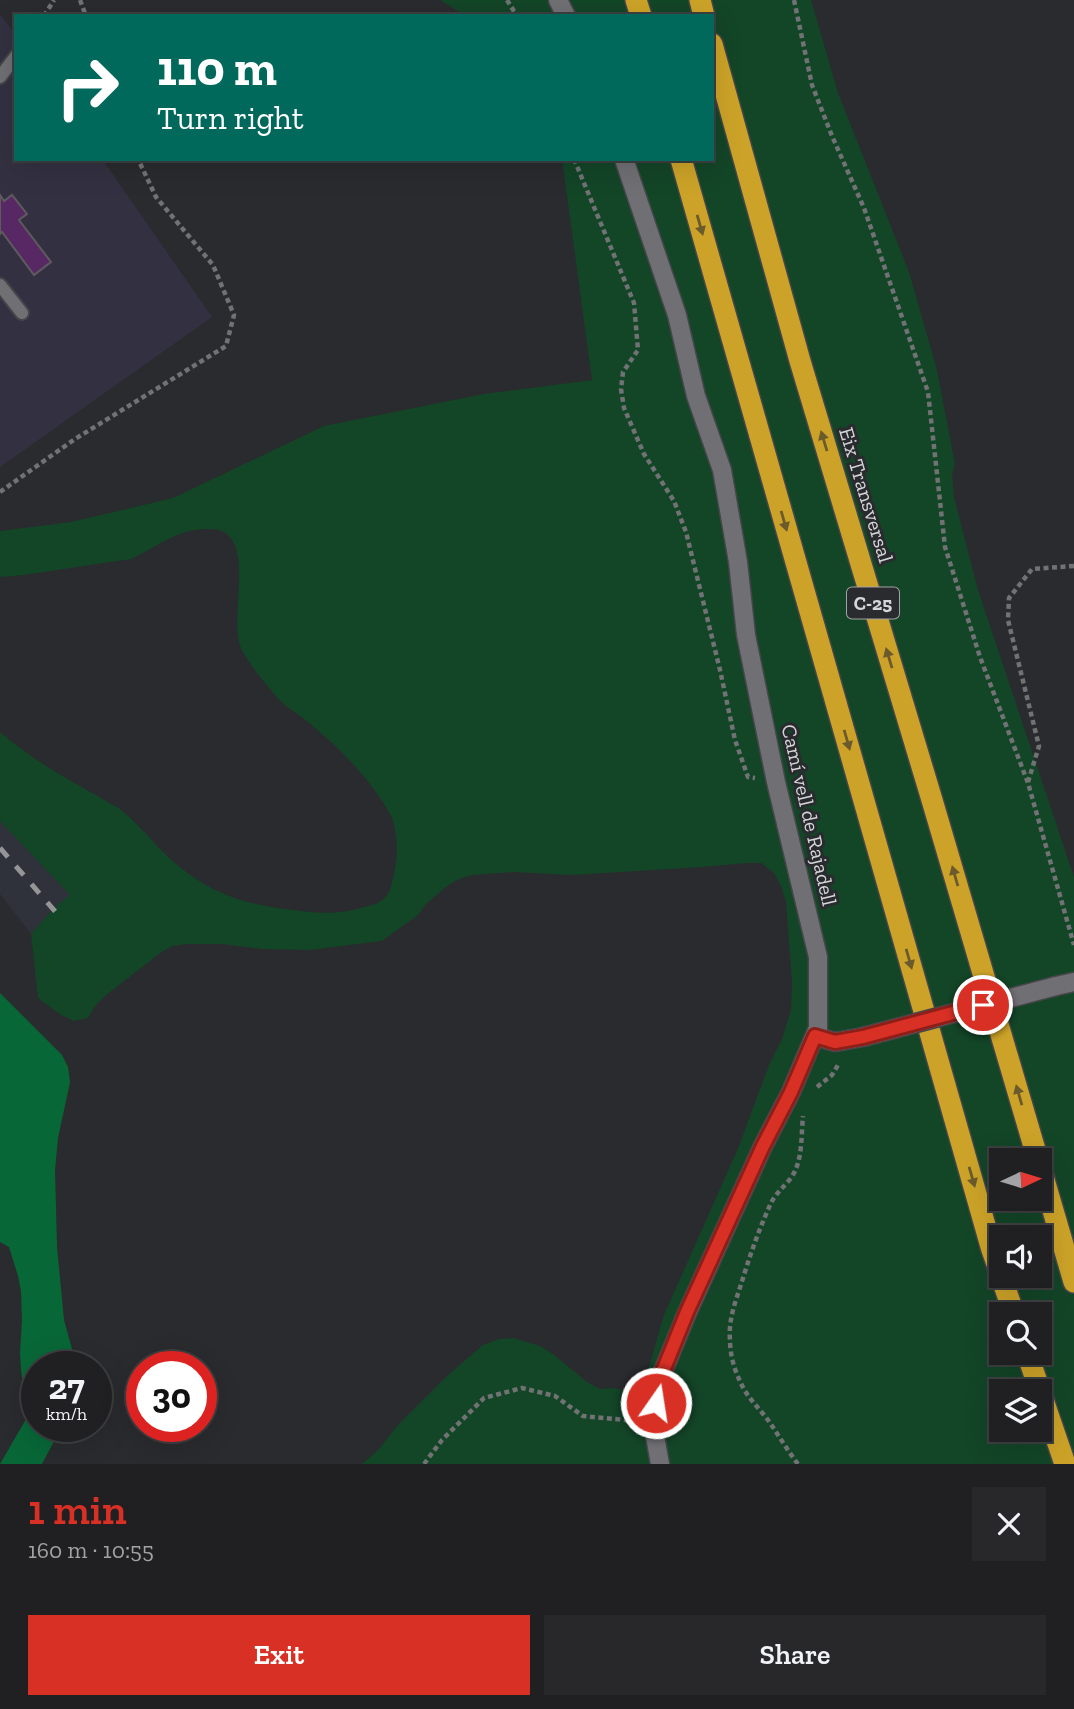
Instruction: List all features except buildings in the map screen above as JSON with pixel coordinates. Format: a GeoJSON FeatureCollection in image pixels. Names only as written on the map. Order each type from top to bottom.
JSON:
{"type":"FeatureCollection","features":[{"type":"Feature","properties":{"kind":"highway","name":"Eix Transversal"},"geometry":{"type":"LineString","coordinates":[[714,51],[804,374],[1034,1148]]}},
{"type":"Feature","properties":{"kind":"highway"},"geometry":{"type":"LineString","coordinates":[[682,161],[989,1239]]}},
{"type":"Feature","properties":{"kind":"highway"},"geometry":{"type":"LineString","coordinates":[[1052,1207],[1074,1282]]}},
{"type":"Feature","properties":{"kind":"highway"},"geometry":{"type":"LineString","coordinates":[[1031,1365],[1065,1464]]}},
{"type":"Feature","properties":{"kind":"street","name":"Camí vell de Rajadell"},"geometry":{"type":"LineString","coordinates":[[625,161],[677,315],[696,396],[722,470],[738,562],[746,635],[776,782],[818,957],[818,1028],[791,1092],[763,1146],[687,1312],[659,1381],[653,1424],[660,1464]]}},
{"type":"Feature","properties":{"kind":"street"},"geometry":{"type":"LineString","coordinates":[[815,1036],[835,1042],[863,1037],[1074,982]]}},
{"type":"Feature","properties":{"kind":"lane"},"geometry":{"type":"LineString","coordinates":[[0,77],[14,58]]}},
{"type":"Feature","properties":{"kind":"lane"},"geometry":{"type":"LineString","coordinates":[[0,285],[22,313]]}},
{"type":"Feature","properties":{"kind":"path"},"geometry":{"type":"LineString","coordinates":[[794,0],[813,85],[864,208],[928,392],[944,547],[980,657],[1028,783],[1074,945]]}},
{"type":"Feature","properties":{"kind":"path"},"geometry":{"type":"LineString","coordinates":[[0,492],[75,439],[226,346],[234,316],[213,265],[156,197],[139,161]]}},
{"type":"Feature","properties":{"kind":"path"},"geometry":{"type":"LineString","coordinates":[[575,161],[634,303],[638,350],[623,372],[621,389],[624,408],[644,454],[674,501],[686,532],[735,740],[748,777],[776,782]]}},
{"type":"Feature","properties":{"kind":"path"},"geometry":{"type":"LineString","coordinates":[[1028,783],[1039,746],[1008,620],[1009,598],[1032,569],[1074,566]]}},
{"type":"Feature","properties":{"kind":"path"},"geometry":{"type":"LineString","coordinates":[[811,1093],[832,1075],[838,1065],[835,1042]]}},
{"type":"Feature","properties":{"kind":"path"},"geometry":{"type":"LineString","coordinates":[[798,1464],[745,1391],[736,1371],[730,1341],[736,1299],[756,1237],[778,1191],[793,1176],[797,1166],[803,1114]]}},
{"type":"Feature","properties":{"kind":"path"},"geometry":{"type":"LineString","coordinates":[[424,1464],[442,1440],[484,1398],[522,1388],[555,1396],[583,1416],[653,1424]]}},
{"type":"Feature","properties":{"kind":"shaded area"},"geometry":{"type":"Polygon","coordinates":[[[0,14],[14,33],[14,161],[103,161],[212,317],[0,467],[0,14]]]}},
{"type":"Feature","properties":{"kind":"shaded area"},"geometry":{"type":"Polygon","coordinates":[[[0,821],[71,895],[54,908],[31,934],[0,894],[0,821]]]}},
{"type":"Feature","properties":{"kind":"green space"},"geometry":{"type":"Polygon","coordinates":[[[440,0],[811,0],[838,93],[909,272],[937,370],[955,464],[952,474],[954,497],[978,590],[1074,877],[1074,1464],[362,1464],[449,1374],[483,1345],[499,1339],[513,1338],[540,1346],[600,1389],[614,1388],[641,1394],[664,1315],[739,1146],[791,1010],[792,981],[786,902],[774,873],[761,863],[572,875],[514,872],[472,875],[447,886],[426,904],[418,915],[382,941],[310,950],[262,949],[221,944],[172,946],[105,996],[88,1018],[74,1021],[38,998],[31,934],[54,908],[70,895],[0,821],[0,732],[51,769],[120,809],[176,864],[197,880],[236,898],[278,908],[327,913],[344,912],[376,903],[387,895],[391,886],[397,850],[389,812],[363,776],[325,736],[278,699],[244,654],[238,635],[237,619],[239,565],[230,537],[218,530],[198,530],[168,539],[131,559],[0,577],[0,531],[71,522],[173,498],[324,426],[484,394],[592,380],[562,161],[714,161],[714,14],[463,14],[440,0]]]}},
{"type":"Feature","properties":{"kind":"green space"},"geometry":{"type":"Polygon","coordinates":[[[0,993],[62,1055],[68,1067],[70,1082],[58,1138],[55,1170],[57,1247],[64,1320],[72,1351],[21,1351],[21,1369],[20,1353],[22,1321],[21,1291],[9,1247],[0,1242],[0,993]]]}},
{"type":"Feature","properties":{"kind":"green space"},"geometry":{"type":"Polygon","coordinates":[[[21,1428],[21,1442],[54,1442],[42,1464],[0,1464],[21,1428]]]}},
{"type":"Feature","properties":{"kind":"railway"},"geometry":{"type":"LineString","coordinates":[[0,848],[60,917]]}},
{"type":"Feature","properties":{"kind":"route"},"geometry":{"type":"LineString","coordinates":[[656,1403],[659,1381],[687,1312],[815,1036],[835,1042],[863,1037],[983,1005]]}}]}
